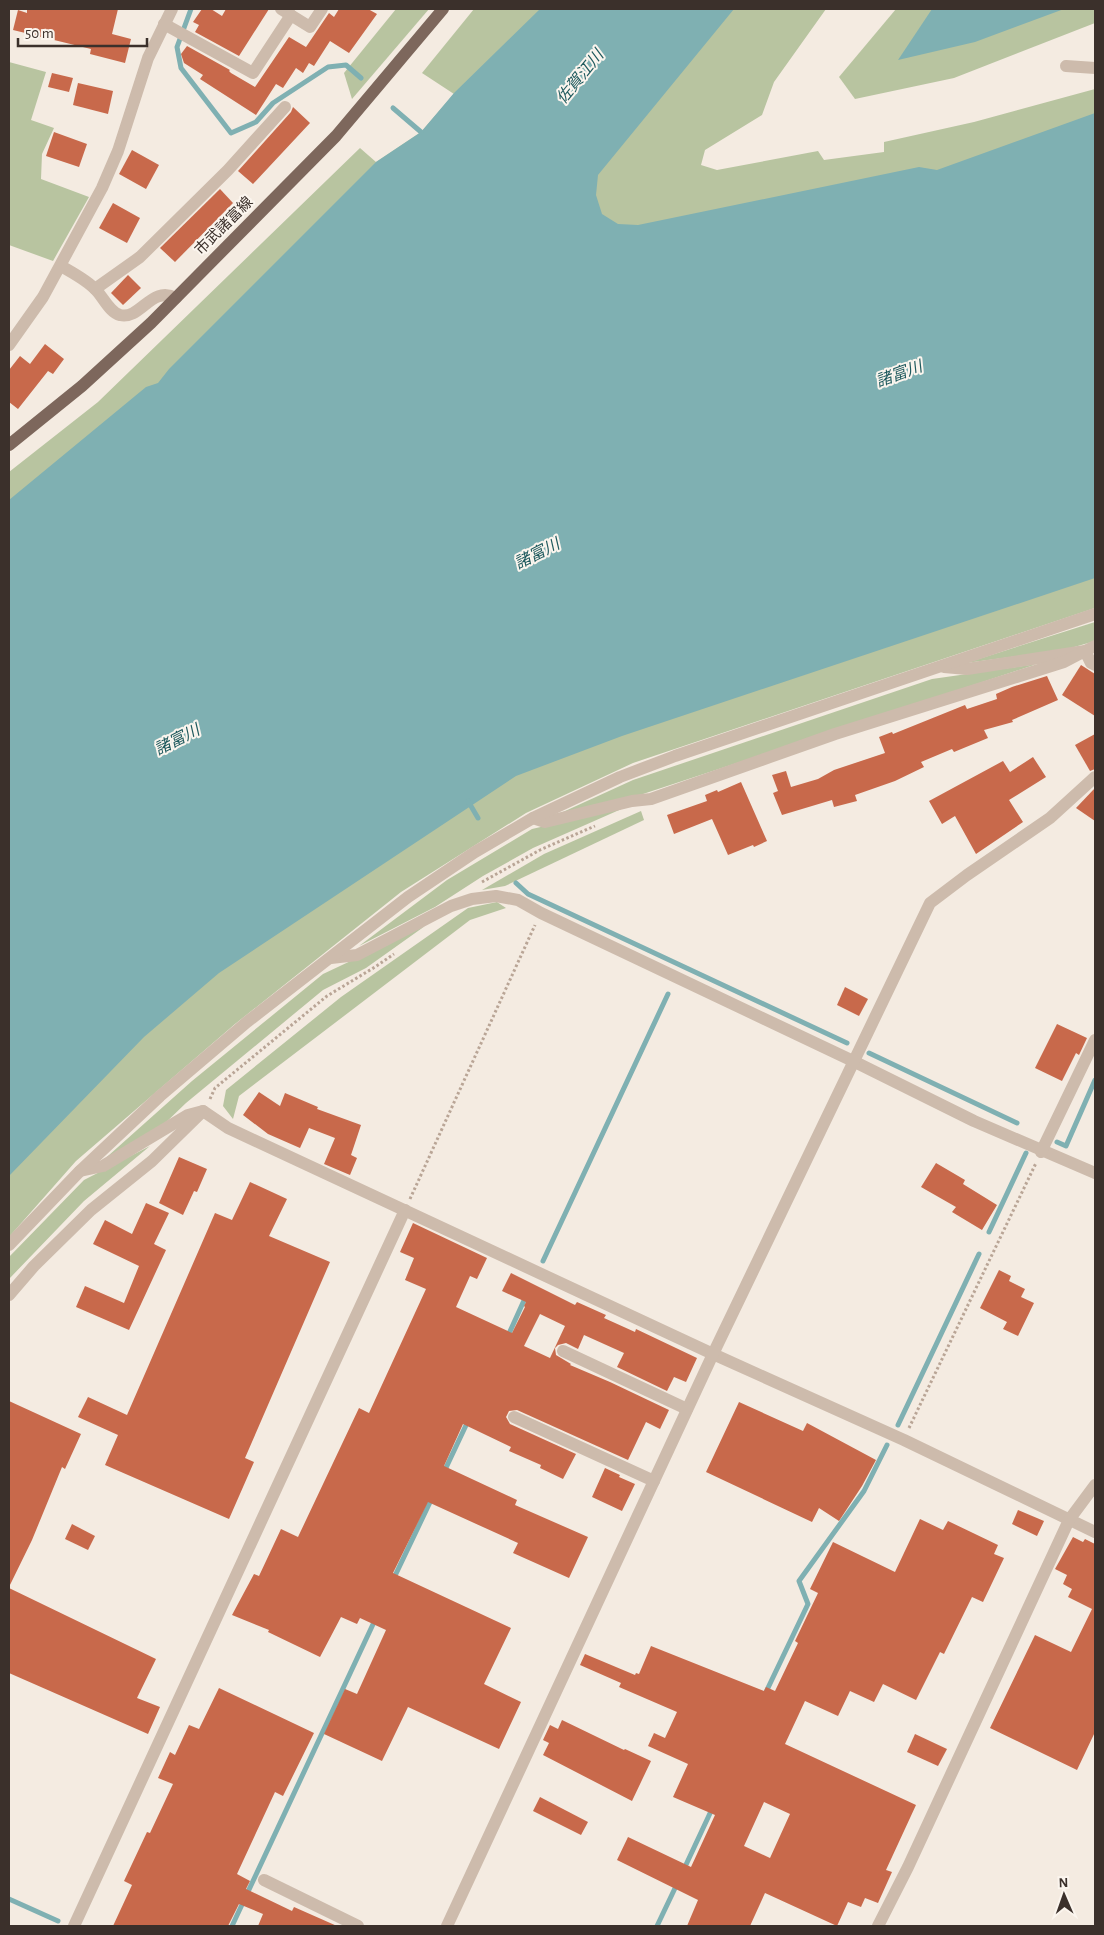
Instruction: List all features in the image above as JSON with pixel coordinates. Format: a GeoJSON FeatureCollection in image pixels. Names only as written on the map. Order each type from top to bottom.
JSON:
{"type":"FeatureCollection","features":[{"type":"Feature","properties":{"kind":"main road","name":"市武諸富線"},"geometry":{"type":"LineString","coordinates":[[9,445],[82,386],[176,298],[336,136],[443,9]]}},
{"type":"Feature","properties":{"kind":"street"},"geometry":{"type":"LineString","coordinates":[[9,345],[43,297],[102,188],[118,151],[148,58],[172,9]]}},
{"type":"Feature","properties":{"kind":"street"},"geometry":{"type":"LineString","coordinates":[[164,24],[253,73],[286,12],[310,27],[322,9]]}},
{"type":"Feature","properties":{"kind":"street"},"geometry":{"type":"LineString","coordinates":[[1066,66],[1095,68]]}},
{"type":"Feature","properties":{"kind":"street"},"geometry":{"type":"LineString","coordinates":[[95,289],[140,257],[228,170],[285,107]]}},
{"type":"Feature","properties":{"kind":"street"},"geometry":{"type":"LineString","coordinates":[[61,266],[95,289],[115,312],[122,316],[132,313],[158,296],[170,295],[176,298]]}},
{"type":"Feature","properties":{"kind":"street"},"geometry":{"type":"LineString","coordinates":[[9,1245],[79,1172],[160,1096],[240,1028],[408,897],[475,852],[533,818],[620,777],[675,756],[1095,614]]}},
{"type":"Feature","properties":{"kind":"street"},"geometry":{"type":"LineString","coordinates":[[939,667],[968,669],[1090,648]]}},
{"type":"Feature","properties":{"kind":"street"},"geometry":{"type":"LineString","coordinates":[[1090,648],[1091,662],[1095,665]]}},
{"type":"Feature","properties":{"kind":"street"},"geometry":{"type":"LineString","coordinates":[[533,818],[545,822],[651,798],[835,734],[1064,662],[1090,648]]}},
{"type":"Feature","properties":{"kind":"street"},"geometry":{"type":"LineString","coordinates":[[447,1926],[687,1409],[852,1061],[930,903],[966,875],[1050,818],[1095,777]]}},
{"type":"Feature","properties":{"kind":"street"},"geometry":{"type":"LineString","coordinates":[[329,958],[357,955],[450,906],[472,899],[496,896],[518,900],[541,913],[974,1121],[1041,1152],[1095,1173]]}},
{"type":"Feature","properties":{"kind":"street"},"geometry":{"type":"LineString","coordinates":[[1041,1152],[1095,1040]]}},
{"type":"Feature","properties":{"kind":"street"},"geometry":{"type":"LineString","coordinates":[[79,1172],[103,1166],[188,1114],[203,1111],[228,1128],[713,1354],[904,1440],[1095,1532]]}},
{"type":"Feature","properties":{"kind":"street"},"geometry":{"type":"LineString","coordinates":[[9,1295],[34,1266],[91,1210],[152,1161],[203,1111]]}},
{"type":"Feature","properties":{"kind":"street"},"geometry":{"type":"LineString","coordinates":[[74,1926],[405,1210]]}},
{"type":"Feature","properties":{"kind":"street"},"geometry":{"type":"LineString","coordinates":[[563,1351],[687,1409]]}},
{"type":"Feature","properties":{"kind":"street"},"geometry":{"type":"LineString","coordinates":[[514,1417],[654,1481]]}},
{"type":"Feature","properties":{"kind":"street"},"geometry":{"type":"LineString","coordinates":[[878,1926],[908,1867],[1069,1520],[1095,1485]]}},
{"type":"Feature","properties":{"kind":"street"},"geometry":{"type":"LineString","coordinates":[[264,1880],[358,1926]]}},
{"type":"Feature","properties":{"kind":"path"},"geometry":{"type":"LineString","coordinates":[[405,1210],[541,913]]}},
{"type":"Feature","properties":{"kind":"path"},"geometry":{"type":"LineString","coordinates":[[904,1440],[1041,1152]]}},
{"type":"Feature","properties":{"kind":"green space"},"geometry":{"type":"Polygon","coordinates":[[[396,9],[429,9],[352,99],[344,73],[396,9]]]}},
{"type":"Feature","properties":{"kind":"green space"},"geometry":{"type":"Polygon","coordinates":[[[474,9],[592,9],[9,517],[9,472],[98,402],[360,148],[376,162],[421,132],[454,94],[422,73],[474,9]]]}},
{"type":"Feature","properties":{"kind":"green space"},"geometry":{"type":"Polygon","coordinates":[[[717,9],[826,9],[774,82],[762,115],[705,150],[701,165],[717,170],[818,151],[824,160],[884,152],[884,142],[974,122],[1095,89],[1095,125],[962,173],[642,237],[568,232],[587,172],[717,9]]]}},
{"type":"Feature","properties":{"kind":"green space"},"geometry":{"type":"Polygon","coordinates":[[[896,9],[1095,9],[1095,23],[954,78],[855,99],[839,77],[896,9]]]}},
{"type":"Feature","properties":{"kind":"green space"},"geometry":{"type":"Polygon","coordinates":[[[9,62],[46,72],[31,120],[54,128],[42,154],[41,179],[89,197],[53,261],[9,245],[9,62]]]}},
{"type":"Feature","properties":{"kind":"green space"},"geometry":{"type":"Polygon","coordinates":[[[1095,556],[1095,608],[633,763],[526,813],[401,892],[235,1024],[76,1161],[9,1237],[9,1128],[479,777],[1095,556]]]}},
{"type":"Feature","properties":{"kind":"green space"},"geometry":{"type":"Polygon","coordinates":[[[1095,622],[1095,641],[1064,650],[966,663],[1095,622]]]}},
{"type":"Feature","properties":{"kind":"green space"},"geometry":{"type":"Polygon","coordinates":[[[1037,664],[643,794],[552,817],[633,780],[932,679],[1037,664]]]}},
{"type":"Feature","properties":{"kind":"green space"},"geometry":{"type":"Polygon","coordinates":[[[626,807],[533,848],[483,876],[435,907],[359,946],[447,880],[532,829],[626,807]]]}},
{"type":"Feature","properties":{"kind":"green space"},"geometry":{"type":"Polygon","coordinates":[[[641,811],[644,820],[505,886],[482,890],[544,854],[641,811]]]}},
{"type":"Feature","properties":{"kind":"green space"},"geometry":{"type":"Polygon","coordinates":[[[497,902],[506,908],[470,920],[239,1096],[233,1119],[223,1106],[226,1090],[341,997],[468,908],[497,902]]]}},
{"type":"Feature","properties":{"kind":"green space"},"geometry":{"type":"Polygon","coordinates":[[[425,926],[366,968],[323,990],[186,1103],[158,1130],[99,1164],[192,1081],[323,974],[425,926]]]}},
{"type":"Feature","properties":{"kind":"green space"},"geometry":{"type":"Polygon","coordinates":[[[150,1146],[84,1201],[9,1279],[9,1257],[84,1180],[150,1146]]]}},
{"type":"Feature","properties":{"kind":"water"},"geometry":{"type":"Polygon","coordinates":[[[540,9],[734,9],[598,175],[596,195],[602,214],[618,224],[638,225],[919,167],[937,170],[1095,113],[1095,578],[622,736],[516,776],[219,973],[144,1037],[9,1176],[9,500],[146,387],[158,383],[169,369],[376,162],[421,132],[454,93],[540,9]]]}},
{"type":"Feature","properties":{"kind":"water"},"geometry":{"type":"Polygon","coordinates":[[[932,9],[1064,9],[975,42],[898,60],[932,9]]]}},
{"type":"Feature","properties":{"kind":"building"},"geometry":{"type":"Polygon","coordinates":[[[27,9],[118,9],[112,34],[131,39],[125,63],[90,54],[91,49],[13,30],[18,10],[27,13],[27,9]]]}},
{"type":"Feature","properties":{"kind":"building"},"geometry":{"type":"Polygon","coordinates":[[[202,9],[211,9],[222,16],[226,9],[269,9],[239,56],[195,32],[199,25],[193,22],[202,9]]]}},
{"type":"Feature","properties":{"kind":"building"},"geometry":{"type":"Polygon","coordinates":[[[339,9],[368,9],[377,14],[349,53],[330,41],[314,66],[309,63],[303,73],[296,68],[283,88],[276,84],[256,115],[200,79],[203,75],[184,63],[181,54],[187,46],[230,70],[231,73],[255,87],[289,37],[306,47],[329,13],[334,17],[339,9]]]}},
{"type":"Feature","properties":{"kind":"building"},"geometry":{"type":"Polygon","coordinates":[[[52,73],[73,78],[69,92],[48,87],[52,73]]]}},
{"type":"Feature","properties":{"kind":"building"},"geometry":{"type":"Polygon","coordinates":[[[78,83],[113,91],[108,114],[73,105],[78,83]]]}},
{"type":"Feature","properties":{"kind":"building"},"geometry":{"type":"Polygon","coordinates":[[[293,107],[310,123],[253,184],[238,171],[291,112],[293,107]]]}},
{"type":"Feature","properties":{"kind":"building"},"geometry":{"type":"Polygon","coordinates":[[[54,132],[87,144],[79,167],[46,156],[54,132]]]}},
{"type":"Feature","properties":{"kind":"building"},"geometry":{"type":"Polygon","coordinates":[[[132,150],[159,165],[146,189],[119,174],[132,150]]]}},
{"type":"Feature","properties":{"kind":"building"},"geometry":{"type":"Polygon","coordinates":[[[220,189],[233,203],[175,262],[160,248],[220,189]]]}},
{"type":"Feature","properties":{"kind":"building"},"geometry":{"type":"Polygon","coordinates":[[[113,203],[140,218],[127,243],[99,228],[113,203]]]}},
{"type":"Feature","properties":{"kind":"building"},"geometry":{"type":"Polygon","coordinates":[[[128,275],[141,288],[123,305],[111,293],[128,275]]]}},
{"type":"Feature","properties":{"kind":"building"},"geometry":{"type":"Polygon","coordinates":[[[45,344],[64,359],[53,374],[48,371],[18,409],[9,402],[9,370],[20,356],[30,364],[45,344]]]}},
{"type":"Feature","properties":{"kind":"building"},"geometry":{"type":"Polygon","coordinates":[[[1081,665],[1095,674],[1095,716],[1062,695],[1081,665]]]}},
{"type":"Feature","properties":{"kind":"building"},"geometry":{"type":"Polygon","coordinates":[[[1047,676],[1058,700],[1012,720],[1013,722],[984,730],[988,738],[954,752],[952,749],[921,762],[924,767],[895,781],[855,795],[857,801],[834,807],[832,800],[782,815],[773,793],[778,791],[772,775],[786,771],[791,787],[818,779],[834,770],[885,753],[879,737],[892,732],[893,734],[965,705],[967,709],[997,699],[996,694],[1047,676]]]}},
{"type":"Feature","properties":{"kind":"building"},"geometry":{"type":"Polygon","coordinates":[[[1095,734],[1095,769],[1090,771],[1075,745],[1095,734]]]}},
{"type":"Feature","properties":{"kind":"building"},"geometry":{"type":"Polygon","coordinates":[[[1033,757],[1046,777],[1009,800],[1023,822],[976,854],[955,816],[942,824],[929,801],[1003,761],[1010,772],[1033,757]]]}},
{"type":"Feature","properties":{"kind":"building"},"geometry":{"type":"Polygon","coordinates":[[[741,782],[767,841],[728,855],[712,819],[674,834],[667,815],[707,801],[705,795],[717,790],[718,792],[741,782]]]}},
{"type":"Feature","properties":{"kind":"building"},"geometry":{"type":"Polygon","coordinates":[[[1095,788],[1095,821],[1076,808],[1095,788]]]}},
{"type":"Feature","properties":{"kind":"building"},"geometry":{"type":"Polygon","coordinates":[[[845,987],[868,999],[859,1016],[837,1005],[845,987]]]}},
{"type":"Feature","properties":{"kind":"building"},"geometry":{"type":"Polygon","coordinates":[[[1057,1024],[1087,1038],[1079,1055],[1076,1053],[1062,1081],[1035,1068],[1057,1024]]]}},
{"type":"Feature","properties":{"kind":"building"},"geometry":{"type":"Polygon","coordinates":[[[259,1092],[280,1106],[285,1093],[318,1107],[317,1109],[361,1125],[351,1155],[357,1158],[350,1175],[324,1164],[335,1138],[309,1128],[300,1148],[268,1134],[243,1115],[259,1092]]]}},
{"type":"Feature","properties":{"kind":"building"},"geometry":{"type":"Polygon","coordinates":[[[179,1157],[207,1169],[197,1192],[194,1191],[183,1215],[159,1203],[179,1157]]]}},
{"type":"Feature","properties":{"kind":"building"},"geometry":{"type":"Polygon","coordinates":[[[936,1163],[965,1180],[963,1184],[997,1205],[982,1230],[952,1212],[956,1207],[921,1187],[936,1163]]]}},
{"type":"Feature","properties":{"kind":"building"},"geometry":{"type":"Polygon","coordinates":[[[250,1182],[287,1199],[269,1236],[330,1262],[245,1458],[254,1462],[229,1519],[105,1465],[118,1435],[78,1417],[88,1397],[127,1415],[215,1213],[232,1220],[250,1182]]]}},
{"type":"Feature","properties":{"kind":"building"},"geometry":{"type":"Polygon","coordinates":[[[146,1203],[169,1213],[154,1244],[166,1250],[129,1330],[76,1307],[85,1286],[124,1303],[139,1266],[93,1244],[105,1220],[132,1234],[146,1203]]]}},
{"type":"Feature","properties":{"kind":"building"},"geometry":{"type":"Polygon","coordinates":[[[413,1223],[487,1258],[477,1279],[470,1276],[456,1307],[512,1333],[526,1302],[502,1291],[511,1273],[575,1305],[577,1302],[606,1315],[604,1318],[635,1332],[636,1329],[697,1358],[686,1382],[674,1377],[667,1391],[617,1367],[624,1353],[584,1335],[578,1349],[566,1343],[558,1345],[555,1348],[556,1355],[570,1365],[669,1410],[660,1429],[646,1422],[628,1460],[517,1410],[509,1411],[506,1417],[510,1424],[576,1454],[563,1479],[540,1468],[541,1465],[509,1451],[511,1447],[463,1424],[444,1466],[517,1500],[515,1505],[588,1537],[569,1578],[513,1553],[518,1543],[428,1502],[393,1573],[511,1628],[484,1684],[521,1702],[499,1749],[408,1707],[382,1761],[324,1734],[345,1689],[357,1694],[386,1630],[360,1618],[357,1624],[341,1617],[320,1657],[268,1632],[269,1630],[232,1615],[254,1574],[259,1576],[281,1529],[298,1537],[359,1408],[369,1413],[426,1289],[405,1280],[414,1258],[400,1252],[413,1223]],[[540,1314],[524,1346],[550,1358],[565,1326],[540,1314]]]}},
{"type":"Feature","properties":{"kind":"building"},"geometry":{"type":"Polygon","coordinates":[[[999,1270],[1011,1276],[1009,1281],[1025,1289],[1021,1297],[1034,1303],[1018,1336],[1003,1329],[1007,1322],[980,1308],[999,1270]]]}},
{"type":"Feature","properties":{"kind":"building"},"geometry":{"type":"Polygon","coordinates":[[[9,1401],[81,1434],[65,1469],[62,1467],[32,1540],[9,1587],[9,1401]]]}},
{"type":"Feature","properties":{"kind":"building"},"geometry":{"type":"Polygon","coordinates":[[[739,1402],[803,1431],[807,1423],[876,1460],[862,1486],[839,1521],[819,1508],[812,1522],[706,1472],[739,1402]]]}},
{"type":"Feature","properties":{"kind":"building"},"geometry":{"type":"Polygon","coordinates":[[[605,1468],[635,1484],[622,1511],[592,1497],[605,1468]]]}},
{"type":"Feature","properties":{"kind":"building"},"geometry":{"type":"Polygon","coordinates":[[[1018,1510],[1044,1521],[1037,1536],[1012,1524],[1018,1510]]]}},
{"type":"Feature","properties":{"kind":"building"},"geometry":{"type":"Polygon","coordinates":[[[920,1519],[943,1530],[948,1521],[998,1545],[994,1554],[1004,1558],[983,1602],[972,1597],[944,1654],[940,1652],[916,1700],[883,1684],[874,1702],[850,1691],[838,1716],[805,1701],[785,1744],[916,1805],[886,1870],[892,1872],[878,1903],[865,1898],[861,1907],[848,1902],[837,1926],[765,1893],[750,1926],[687,1926],[698,1900],[617,1860],[628,1837],[691,1867],[715,1815],[673,1797],[688,1764],[648,1746],[654,1733],[665,1738],[677,1712],[619,1687],[621,1683],[580,1665],[585,1654],[635,1675],[636,1673],[639,1674],[651,1646],[764,1691],[766,1687],[775,1691],[798,1643],[795,1641],[818,1593],[810,1589],[833,1542],[895,1572],[920,1519]],[[764,1802],[744,1846],[770,1858],[790,1814],[764,1802]]]}},
{"type":"Feature","properties":{"kind":"building"},"geometry":{"type":"Polygon","coordinates":[[[72,1524],[95,1536],[88,1550],[65,1539],[72,1524]]]}},
{"type":"Feature","properties":{"kind":"building"},"geometry":{"type":"Polygon","coordinates":[[[1073,1537],[1083,1542],[1085,1539],[1095,1544],[1095,1732],[1077,1770],[990,1728],[1035,1635],[1071,1652],[1092,1609],[1068,1597],[1072,1589],[1063,1584],[1067,1575],[1055,1569],[1073,1537]]]}},
{"type":"Feature","properties":{"kind":"building"},"geometry":{"type":"Polygon","coordinates":[[[9,1588],[156,1659],[137,1698],[160,1707],[148,1734],[9,1673],[9,1588]]]}},
{"type":"Feature","properties":{"kind":"building"},"geometry":{"type":"Polygon","coordinates":[[[219,1688],[314,1733],[283,1796],[275,1792],[237,1874],[250,1881],[246,1889],[292,1911],[294,1907],[337,1926],[258,1926],[263,1914],[239,1904],[228,1926],[113,1926],[132,1885],[124,1881],[147,1832],[150,1833],[173,1784],[158,1778],[170,1752],[175,1755],[189,1725],[199,1729],[219,1688]]]}},
{"type":"Feature","properties":{"kind":"building"},"geometry":{"type":"Polygon","coordinates":[[[562,1720],[651,1761],[632,1801],[543,1755],[549,1743],[543,1740],[550,1725],[558,1729],[562,1720]]]}},
{"type":"Feature","properties":{"kind":"building"},"geometry":{"type":"Polygon","coordinates":[[[915,1734],[947,1749],[938,1766],[907,1752],[915,1734]]]}},
{"type":"Feature","properties":{"kind":"building"},"geometry":{"type":"Polygon","coordinates":[[[540,1797],[588,1822],[581,1835],[533,1811],[540,1797]]]}},
{"type":"Feature","properties":{"kind":"waterway"},"geometry":{"type":"LineString","coordinates":[[191,9],[177,47],[181,68],[231,133],[256,122],[273,103],[328,67],[346,65],[361,78]]}},
{"type":"Feature","properties":{"kind":"waterway"},"geometry":{"type":"LineString","coordinates":[[393,108],[421,132]]}},
{"type":"Feature","properties":{"kind":"waterway"},"geometry":{"type":"LineString","coordinates":[[468,801],[478,818]]}},
{"type":"Feature","properties":{"kind":"waterway"},"geometry":{"type":"LineString","coordinates":[[516,883],[528,894],[847,1043]]}},
{"type":"Feature","properties":{"kind":"waterway"},"geometry":{"type":"LineString","coordinates":[[543,1261],[668,994]]}},
{"type":"Feature","properties":{"kind":"waterway"},"geometry":{"type":"LineString","coordinates":[[869,1053],[1017,1123]]}},
{"type":"Feature","properties":{"kind":"waterway"},"geometry":{"type":"LineString","coordinates":[[1057,1142],[1066,1146],[1095,1080]]}},
{"type":"Feature","properties":{"kind":"waterway"},"geometry":{"type":"LineString","coordinates":[[989,1232],[1026,1153]]}},
{"type":"Feature","properties":{"kind":"waterway"},"geometry":{"type":"LineString","coordinates":[[898,1425],[979,1254]]}},
{"type":"Feature","properties":{"kind":"waterway"},"geometry":{"type":"LineString","coordinates":[[507,1338],[526,1296]]}},
{"type":"Feature","properties":{"kind":"waterway"},"geometry":{"type":"LineString","coordinates":[[444,1472],[468,1421]]}},
{"type":"Feature","properties":{"kind":"waterway"},"geometry":{"type":"LineString","coordinates":[[766,1692],[808,1604],[799,1581],[864,1491],[887,1445]]}},
{"type":"Feature","properties":{"kind":"waterway"},"geometry":{"type":"LineString","coordinates":[[393,1580],[432,1498]]}},
{"type":"Feature","properties":{"kind":"waterway"},"geometry":{"type":"LineString","coordinates":[[232,1926],[375,1620]]}},
{"type":"Feature","properties":{"kind":"waterway"},"geometry":{"type":"LineString","coordinates":[[684,1869],[712,1809]]}},
{"type":"Feature","properties":{"kind":"waterway"},"geometry":{"type":"LineString","coordinates":[[657,1926],[677,1884]]}},
{"type":"Feature","properties":{"kind":"waterway"},"geometry":{"type":"LineString","coordinates":[[9,1899],[58,1921]]}},
{"type":"Feature","properties":{"kind":"water label","name":"佐賀江川"},"geometry":{"type":"Point","coordinates":[580,77]}},
{"type":"Feature","properties":{"kind":"water label","name":"諸富川"},"geometry":{"type":"Point","coordinates":[899,374]}},
{"type":"Feature","properties":{"kind":"water label","name":"諸富川"},"geometry":{"type":"Point","coordinates":[537,554]}},
{"type":"Feature","properties":{"kind":"water label","name":"諸富川"},"geometry":{"type":"Point","coordinates":[177,740]}}]}
